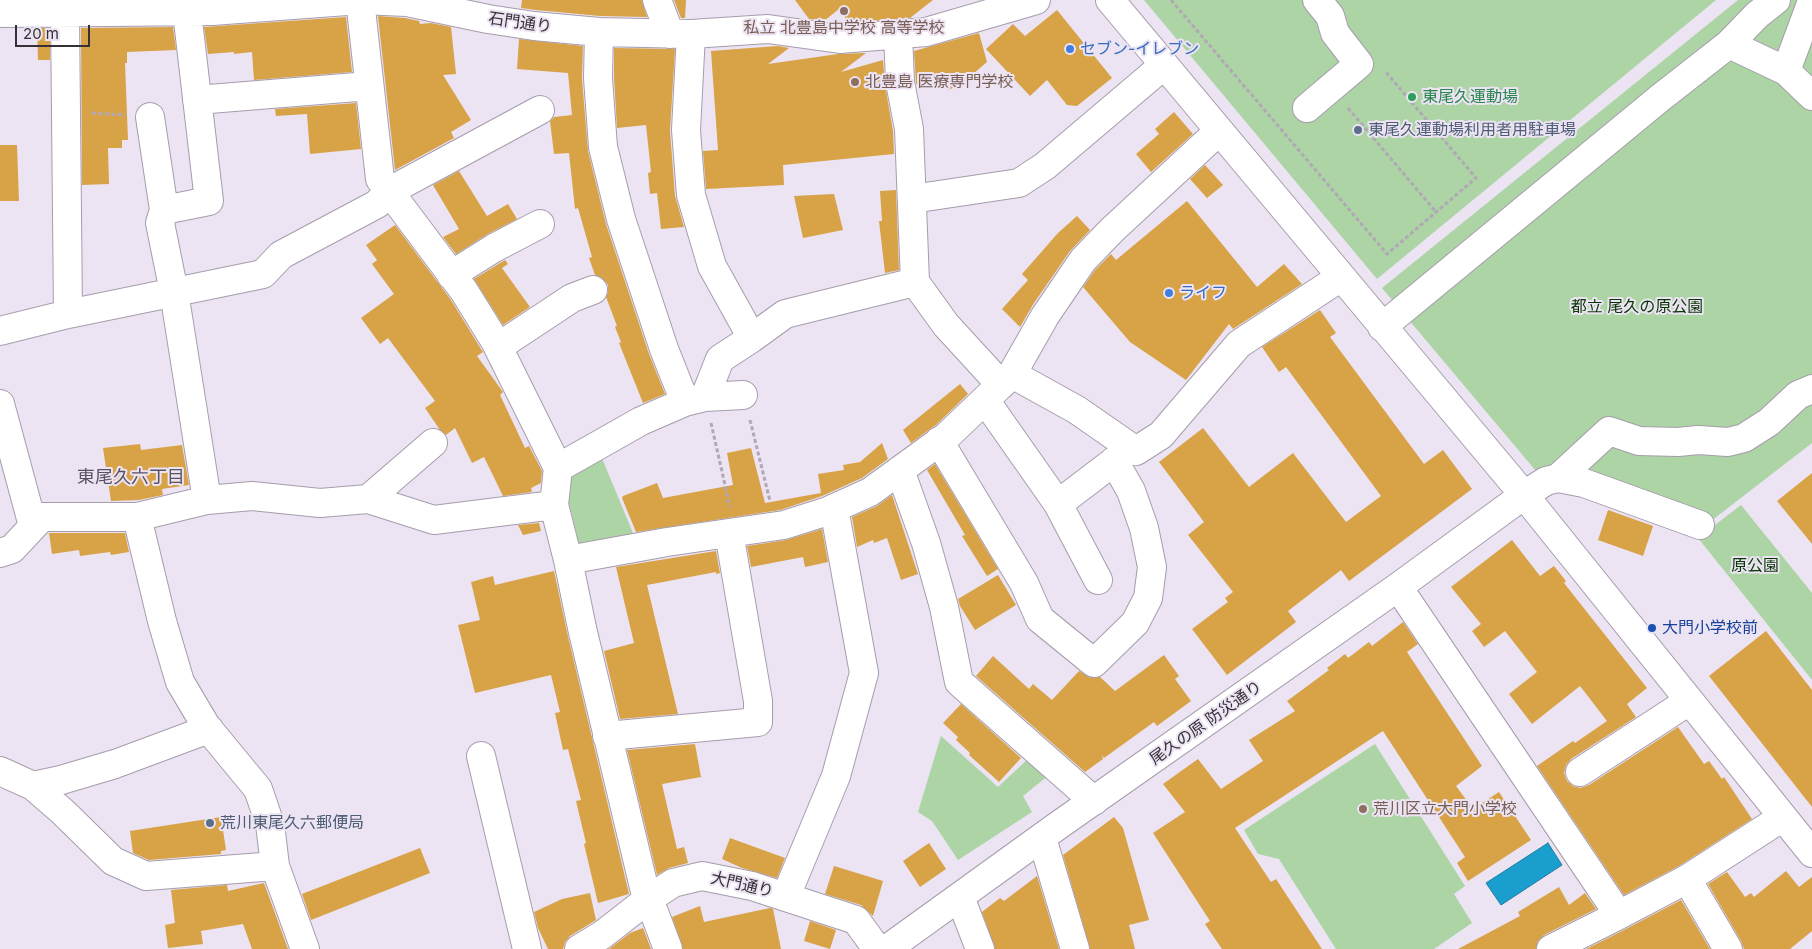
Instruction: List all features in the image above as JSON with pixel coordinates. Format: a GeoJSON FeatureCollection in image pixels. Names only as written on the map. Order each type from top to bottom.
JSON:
{"type":"FeatureCollection","features":[{"type":"Feature","properties":{"kind":"street"},"geometry":{"type":"LineString","coordinates":[[360,0],[380,179],[464,291],[498,347],[558,468],[554,505],[582,628],[646,900],[654,912],[668,949]]}},
{"type":"Feature","properties":{"kind":"street","name":"石門通り"},"geometry":{"type":"LineString","coordinates":[[0,13],[197,8],[360,0],[407,2],[488,19],[534,26],[599,32],[680,34],[768,30],[840,39],[926,32],[1036,0]]}},
{"type":"Feature","properties":{"kind":"street"},"geometry":{"type":"LineString","coordinates":[[657,0],[680,34],[691,195],[712,266],[752,338]]}},
{"type":"Feature","properties":{"kind":"street"},"geometry":{"type":"LineString","coordinates":[[1110,0],[1524,495],[1812,853]]}},
{"type":"Feature","properties":{"kind":"street"},"geometry":{"type":"LineString","coordinates":[[1302,0],[1305,9],[1318,26],[1335,33],[1369,64],[1307,108]]}},
{"type":"Feature","properties":{"kind":"street"},"geometry":{"type":"LineString","coordinates":[[1317,0],[1330,16],[1335,33]]}},
{"type":"Feature","properties":{"kind":"street"},"geometry":{"type":"LineString","coordinates":[[1382,327],[1660,98],[1729,44],[1757,15],[1776,0]]}},
{"type":"Feature","properties":{"kind":"street"},"geometry":{"type":"LineString","coordinates":[[1786,71],[1812,1]]}},
{"type":"Feature","properties":{"kind":"street"},"geometry":{"type":"LineString","coordinates":[[164,210],[209,201],[197,100],[197,8]]}},
{"type":"Feature","properties":{"kind":"street"},"geometry":{"type":"LineString","coordinates":[[65,12],[68,314]]}},
{"type":"Feature","properties":{"kind":"street"},"geometry":{"type":"LineString","coordinates":[[599,32],[598,78],[603,147],[621,219],[664,350],[695,400]]}},
{"type":"Feature","properties":{"kind":"street"},"geometry":{"type":"LineString","coordinates":[[898,35],[900,82],[909,129],[915,282],[946,325],[999,386],[1098,580]]}},
{"type":"Feature","properties":{"kind":"street"},"geometry":{"type":"LineString","coordinates":[[1729,44],[1786,71],[1812,96]]}},
{"type":"Feature","properties":{"kind":"street"},"geometry":{"type":"LineString","coordinates":[[912,199],[1019,183],[1045,166],[1164,65]]}},
{"type":"Feature","properties":{"kind":"street"},"geometry":{"type":"LineString","coordinates":[[197,100],[369,86]]}},
{"type":"Feature","properties":{"kind":"street"},"geometry":{"type":"LineString","coordinates":[[0,331],[68,314],[263,274],[281,256],[377,204],[388,192],[540,110]]}},
{"type":"Feature","properties":{"kind":"street"},"geometry":{"type":"LineString","coordinates":[[150,117],[164,210],[160,224],[174,292],[207,500]]}},
{"type":"Feature","properties":{"kind":"street"},"geometry":{"type":"LineString","coordinates":[[568,560],[668,542],[776,527],[834,508],[870,492],[939,442],[999,386],[1084,260],[1112,230],[1220,131]]}},
{"type":"Feature","properties":{"kind":"street"},"geometry":{"type":"LineString","coordinates":[[451,275],[494,248],[540,224]]}},
{"type":"Feature","properties":{"kind":"street"},"geometry":{"type":"LineString","coordinates":[[1058,504],[1123,455],[1136,451],[1161,435],[1239,344],[1341,277]]}},
{"type":"Feature","properties":{"kind":"street"},"geometry":{"type":"LineString","coordinates":[[695,400],[720,359],[785,314],[915,282]]}},
{"type":"Feature","properties":{"kind":"street"},"geometry":{"type":"LineString","coordinates":[[498,347],[572,298],[593,290]]}},
{"type":"Feature","properties":{"kind":"street"},"geometry":{"type":"LineString","coordinates":[[939,442],[1024,583],[1040,619],[1094,662],[1135,624],[1148,598],[1152,567],[1144,528],[1134,500],[1123,455],[1077,410],[999,386]]}},
{"type":"Feature","properties":{"kind":"street","name":"尾久の原 防災通り"},"geometry":{"type":"LineString","coordinates":[[887,949],[1398,587],[1524,495],[1546,482],[1558,478],[1609,431],[1639,441],[1678,442],[1698,440],[1728,442],[1744,438],[1769,422],[1798,395],[1812,389]]}},
{"type":"Feature","properties":{"kind":"street"},"geometry":{"type":"LineString","coordinates":[[558,468],[641,421],[695,400],[743,395]]}},
{"type":"Feature","properties":{"kind":"street"},"geometry":{"type":"LineString","coordinates":[[0,404],[33,526]]}},
{"type":"Feature","properties":{"kind":"street"},"geometry":{"type":"LineString","coordinates":[[368,499],[433,443]]}},
{"type":"Feature","properties":{"kind":"street"},"geometry":{"type":"LineString","coordinates":[[900,470],[926,543],[944,607],[959,682],[1094,801]]}},
{"type":"Feature","properties":{"kind":"street"},"geometry":{"type":"LineString","coordinates":[[1558,478],[1584,483],[1700,525]]}},
{"type":"Feature","properties":{"kind":"street"},"geometry":{"type":"LineString","coordinates":[[0,554],[12,548],[42,516],[137,517],[207,500],[252,496],[320,503],[368,499],[434,520],[554,505]]}},
{"type":"Feature","properties":{"kind":"street"},"geometry":{"type":"LineString","coordinates":[[786,896],[836,776],[864,673],[834,508]]}},
{"type":"Feature","properties":{"kind":"street"},"geometry":{"type":"LineString","coordinates":[[137,517],[162,621],[180,682],[209,729],[258,789],[270,824],[275,866],[305,949]]}},
{"type":"Feature","properties":{"kind":"street"},"geometry":{"type":"LineString","coordinates":[[607,736],[758,722],[758,701],[732,533]]}},
{"type":"Feature","properties":{"kind":"street"},"geometry":{"type":"LineString","coordinates":[[1398,587],[1619,915]]}},
{"type":"Feature","properties":{"kind":"street"},"geometry":{"type":"LineString","coordinates":[[1580,772],[1689,701]]}},
{"type":"Feature","properties":{"kind":"street"},"geometry":{"type":"LineString","coordinates":[[33,786],[115,764],[209,729]]}},
{"type":"Feature","properties":{"kind":"street"},"geometry":{"type":"LineString","coordinates":[[482,756],[527,949]]}},
{"type":"Feature","properties":{"kind":"street"},"geometry":{"type":"LineString","coordinates":[[0,771],[33,786],[114,861],[146,876],[275,866]]}},
{"type":"Feature","properties":{"kind":"street"},"geometry":{"type":"LineString","coordinates":[[1551,949],[1687,878],[1784,817]]}},
{"type":"Feature","properties":{"kind":"street"},"geometry":{"type":"LineString","coordinates":[[1042,838],[1075,949]]}},
{"type":"Feature","properties":{"kind":"street","name":"大門通り"},"geometry":{"type":"LineString","coordinates":[[584,948],[646,900],[672,883],[702,876],[752,886],[856,920],[877,949]]}},
{"type":"Feature","properties":{"kind":"street"},"geometry":{"type":"LineString","coordinates":[[1687,878],[1728,949]]}},
{"type":"Feature","properties":{"kind":"street"},"geometry":{"type":"LineString","coordinates":[[960,897],[980,949]]}},
{"type":"Feature","properties":{"kind":"path"},"geometry":{"type":"LineString","coordinates":[[1171,0],[1387,254],[1476,178],[1369,64]]}},
{"type":"Feature","properties":{"kind":"path"},"geometry":{"type":"LineString","coordinates":[[1346,105],[1436,212]]}},
{"type":"Feature","properties":{"kind":"path"},"geometry":{"type":"LineString","coordinates":[[66,111],[150,117]]}},
{"type":"Feature","properties":{"kind":"path"},"geometry":{"type":"LineString","coordinates":[[743,395],[756,440],[776,527]]}},
{"type":"Feature","properties":{"kind":"path"},"geometry":{"type":"LineString","coordinates":[[695,400],[721,464],[732,533]]}},
{"type":"Feature","properties":{"kind":"green space","name":"東尾久運動場"},"geometry":{"type":"Polygon","coordinates":[[[1144,0],[1716,0],[1377,279],[1144,0]]]}},
{"type":"Feature","properties":{"kind":"green space","name":"都立 尾久の原公園"},"geometry":{"type":"Polygon","coordinates":[[[1738,0],[1812,0],[1812,443],[1711,521],[1555,464],[1536,471],[1382,288],[1738,0]]]}},
{"type":"Feature","properties":{"kind":"green space"},"geometry":{"type":"Polygon","coordinates":[[[599,451],[635,538],[580,549],[567,494],[574,466],[599,451]]]}},
{"type":"Feature","properties":{"kind":"green space","name":"原公園"},"geometry":{"type":"Polygon","coordinates":[[[1741,505],[1812,593],[1812,680],[1698,538],[1741,505]]]}},
{"type":"Feature","properties":{"kind":"green space"},"geometry":{"type":"Polygon","coordinates":[[[941,736],[998,787],[1029,758],[1049,775],[1023,796],[1032,812],[958,860],[932,821],[918,812],[941,736]]]}},
{"type":"Feature","properties":{"kind":"green space"},"geometry":{"type":"Polygon","coordinates":[[[1375,744],[1465,886],[1454,894],[1472,923],[1434,949],[1336,949],[1279,859],[1258,854],[1244,830],[1375,744]]]}},
{"type":"Feature","properties":{"kind":"water"},"geometry":{"type":"Polygon","coordinates":[[[1548,843],[1562,865],[1501,905],[1486,883],[1548,843]]]}},
{"type":"Feature","properties":{"kind":"building"},"geometry":{"type":"Polygon","coordinates":[[[522,0],[642,0],[647,17],[600,16],[521,8],[522,0]]]}},
{"type":"Feature","properties":{"kind":"building"},"geometry":{"type":"Polygon","coordinates":[[[674,0],[686,0],[685,18],[681,18],[674,0]]]}},
{"type":"Feature","properties":{"kind":"building"},"geometry":{"type":"Polygon","coordinates":[[[795,0],[933,0],[910,18],[849,23],[839,9],[824,21],[809,19],[795,0]]]}},
{"type":"Feature","properties":{"kind":"building"},"geometry":{"type":"Polygon","coordinates":[[[1057,10],[1112,78],[1077,106],[1067,105],[1047,80],[1030,96],[986,49],[1013,24],[1025,36],[1057,10]]]}},
{"type":"Feature","properties":{"kind":"building"},"geometry":{"type":"Polygon","coordinates":[[[378,16],[405,18],[419,21],[420,24],[431,23],[451,27],[456,74],[443,75],[471,120],[451,132],[454,138],[395,170],[378,16]]]}},
{"type":"Feature","properties":{"kind":"building"},"geometry":{"type":"Polygon","coordinates":[[[346,17],[352,72],[254,80],[252,52],[208,54],[204,27],[346,17]]]}},
{"type":"Feature","properties":{"kind":"building"},"geometry":{"type":"Polygon","coordinates":[[[173,27],[176,50],[127,52],[127,63],[125,63],[128,140],[122,140],[122,148],[108,148],[109,184],[82,185],[81,28],[173,27]]]}},
{"type":"Feature","properties":{"kind":"building"},"geometry":{"type":"Polygon","coordinates":[[[37,28],[50,28],[50,60],[38,60],[37,28]]]}},
{"type":"Feature","properties":{"kind":"building"},"geometry":{"type":"Polygon","coordinates":[[[979,33],[987,62],[959,86],[947,90],[945,82],[939,84],[916,84],[914,51],[979,33]]]}},
{"type":"Feature","properties":{"kind":"building"},"geometry":{"type":"Polygon","coordinates":[[[519,39],[583,46],[582,79],[588,151],[606,224],[649,354],[665,394],[643,403],[619,343],[621,342],[615,327],[617,326],[606,297],[608,285],[602,278],[595,275],[589,258],[592,257],[578,208],[575,209],[569,153],[554,154],[550,121],[554,117],[572,115],[568,73],[517,69],[519,39]]]}},
{"type":"Feature","properties":{"kind":"building"},"geometry":{"type":"Polygon","coordinates":[[[778,46],[789,48],[768,64],[838,54],[866,53],[841,72],[883,60],[885,85],[893,131],[894,154],[783,165],[784,185],[706,189],[703,151],[718,150],[711,51],[778,46]]]}},
{"type":"Feature","properties":{"kind":"building"},"geometry":{"type":"Polygon","coordinates":[[[614,48],[675,49],[670,131],[675,196],[684,227],[661,229],[657,193],[650,194],[648,173],[651,172],[646,125],[617,128],[614,48]]]}},
{"type":"Feature","properties":{"kind":"building"},"geometry":{"type":"Polygon","coordinates":[[[356,103],[361,149],[310,154],[307,114],[276,116],[275,109],[356,103]]]}},
{"type":"Feature","properties":{"kind":"building"},"geometry":{"type":"Polygon","coordinates":[[[1174,112],[1193,134],[1151,172],[1136,154],[1159,134],[1155,129],[1174,112]]]}},
{"type":"Feature","properties":{"kind":"building"},"geometry":{"type":"Polygon","coordinates":[[[0,145],[17,145],[19,201],[0,201],[0,145]]]}},
{"type":"Feature","properties":{"kind":"building"},"geometry":{"type":"Polygon","coordinates":[[[1205,165],[1223,185],[1207,198],[1190,179],[1205,165]]]}},
{"type":"Feature","properties":{"kind":"building"},"geometry":{"type":"Polygon","coordinates":[[[459,171],[487,216],[508,204],[517,219],[486,235],[456,254],[443,237],[459,229],[433,185],[459,171]]]}},
{"type":"Feature","properties":{"kind":"building"},"geometry":{"type":"Polygon","coordinates":[[[896,190],[899,270],[885,273],[879,221],[882,221],[880,191],[896,190]]]}},
{"type":"Feature","properties":{"kind":"building"},"geometry":{"type":"Polygon","coordinates":[[[834,194],[843,230],[803,238],[794,196],[834,194]]]}},
{"type":"Feature","properties":{"kind":"building"},"geometry":{"type":"Polygon","coordinates":[[[1187,201],[1257,287],[1284,264],[1302,284],[1233,329],[1229,324],[1186,380],[1130,342],[1083,287],[1095,270],[1111,254],[1116,260],[1187,201]]]}},
{"type":"Feature","properties":{"kind":"building"},"geometry":{"type":"Polygon","coordinates":[[[1077,216],[1090,230],[1070,251],[1020,327],[1002,309],[1028,280],[1022,274],[1058,233],[1077,216]]]}},
{"type":"Feature","properties":{"kind":"building"},"geometry":{"type":"Polygon","coordinates":[[[395,225],[451,300],[483,352],[477,356],[503,392],[500,395],[525,448],[529,446],[542,471],[541,483],[531,488],[532,492],[503,496],[484,457],[472,463],[455,428],[446,435],[440,430],[425,408],[435,401],[388,338],[380,344],[361,318],[394,294],[372,264],[377,260],[366,245],[395,225]]]}},
{"type":"Feature","properties":{"kind":"building"},"geometry":{"type":"Polygon","coordinates":[[[505,260],[508,264],[502,268],[530,307],[503,325],[474,279],[505,260]]]}},
{"type":"Feature","properties":{"kind":"building"},"geometry":{"type":"Polygon","coordinates":[[[1320,310],[1336,333],[1330,337],[1424,464],[1443,450],[1472,489],[1349,581],[1341,570],[1288,611],[1296,622],[1227,675],[1192,629],[1228,602],[1225,598],[1233,592],[1188,535],[1204,522],[1159,462],[1203,428],[1249,487],[1293,453],[1346,522],[1381,496],[1286,367],[1279,372],[1262,347],[1320,310]]]}},
{"type":"Feature","properties":{"kind":"building"},"geometry":{"type":"Polygon","coordinates":[[[960,384],[968,394],[937,424],[911,443],[903,430],[960,384]]]}},
{"type":"Feature","properties":{"kind":"building"},"geometry":{"type":"Polygon","coordinates":[[[882,443],[888,459],[862,478],[822,496],[780,510],[636,532],[622,498],[657,483],[663,498],[733,485],[727,453],[751,448],[765,503],[821,493],[818,474],[844,470],[843,465],[860,462],[882,443]]]}},
{"type":"Feature","properties":{"kind":"building"},"geometry":{"type":"Polygon","coordinates":[[[140,444],[141,450],[182,445],[189,485],[162,489],[163,495],[139,500],[111,501],[103,448],[140,444]]]}},
{"type":"Feature","properties":{"kind":"building"},"geometry":{"type":"Polygon","coordinates":[[[935,464],[998,569],[987,576],[962,536],[965,535],[927,470],[935,464]]]}},
{"type":"Feature","properties":{"kind":"building"},"geometry":{"type":"Polygon","coordinates":[[[1812,473],[1812,544],[1777,501],[1812,473]]]}},
{"type":"Feature","properties":{"kind":"building"},"geometry":{"type":"Polygon","coordinates":[[[892,495],[918,574],[901,580],[887,538],[874,543],[873,540],[857,547],[852,517],[877,506],[892,495]]]}},
{"type":"Feature","properties":{"kind":"building"},"geometry":{"type":"Polygon","coordinates":[[[1608,510],[1653,526],[1643,556],[1598,540],[1608,510]]]}},
{"type":"Feature","properties":{"kind":"building"},"geometry":{"type":"Polygon","coordinates":[[[539,523],[541,531],[523,535],[518,525],[539,523]]]}},
{"type":"Feature","properties":{"kind":"building"},"geometry":{"type":"Polygon","coordinates":[[[822,529],[828,562],[805,567],[803,557],[751,567],[747,546],[786,540],[822,529]]]}},
{"type":"Feature","properties":{"kind":"building"},"geometry":{"type":"Polygon","coordinates":[[[49,533],[125,533],[129,552],[111,555],[110,552],[80,556],[79,550],[52,554],[49,533]]]}},
{"type":"Feature","properties":{"kind":"building"},"geometry":{"type":"Polygon","coordinates":[[[1512,540],[1540,576],[1554,566],[1566,581],[1564,583],[1647,688],[1627,704],[1636,717],[1571,759],[1566,765],[1564,773],[1567,781],[1573,786],[1580,788],[1589,785],[1678,727],[1704,764],[1709,761],[1722,779],[1724,777],[1752,819],[1679,866],[1624,895],[1537,766],[1573,741],[1575,743],[1607,721],[1580,686],[1532,724],[1509,694],[1537,672],[1505,631],[1484,647],[1472,631],[1481,624],[1451,587],[1512,540]]]}},
{"type":"Feature","properties":{"kind":"building"},"geometry":{"type":"Polygon","coordinates":[[[716,551],[720,573],[716,574],[716,572],[647,585],[678,714],[620,719],[604,651],[634,643],[616,567],[716,551]]]}},
{"type":"Feature","properties":{"kind":"building"},"geometry":{"type":"Polygon","coordinates":[[[554,571],[629,894],[598,903],[576,801],[581,800],[568,749],[563,750],[555,713],[560,712],[551,675],[475,693],[458,625],[480,620],[471,582],[493,576],[495,585],[554,571]]]}},
{"type":"Feature","properties":{"kind":"building"},"geometry":{"type":"Polygon","coordinates":[[[998,575],[1016,605],[975,630],[960,606],[958,599],[998,575]]]}},
{"type":"Feature","properties":{"kind":"building"},"geometry":{"type":"Polygon","coordinates":[[[1403,622],[1418,644],[1407,652],[1482,766],[1456,786],[1473,809],[1499,792],[1531,840],[1468,881],[1457,863],[1465,857],[1383,731],[1235,828],[1271,882],[1276,879],[1322,949],[1222,949],[1205,924],[1210,921],[1153,833],[1185,812],[1163,784],[1198,759],[1221,789],[1263,761],[1249,740],[1295,711],[1287,701],[1329,670],[1327,668],[1345,654],[1348,658],[1369,642],[1372,646],[1403,622]]]}},
{"type":"Feature","properties":{"kind":"building"},"geometry":{"type":"Polygon","coordinates":[[[1766,631],[1812,690],[1812,807],[1709,676],[1766,631]]]}},
{"type":"Feature","properties":{"kind":"building"},"geometry":{"type":"Polygon","coordinates":[[[1164,655],[1179,676],[1175,679],[1191,701],[1157,726],[1154,722],[1104,758],[1102,755],[1103,759],[1085,772],[976,676],[993,656],[1029,689],[1033,684],[1052,700],[1079,671],[1090,678],[1100,677],[1115,691],[1164,655]]]}},
{"type":"Feature","properties":{"kind":"building"},"geometry":{"type":"Polygon","coordinates":[[[961,704],[1021,758],[999,782],[969,755],[970,753],[956,740],[958,737],[943,723],[961,704]]]}},
{"type":"Feature","properties":{"kind":"building"},"geometry":{"type":"Polygon","coordinates":[[[695,744],[701,777],[662,784],[677,849],[684,847],[688,863],[669,868],[657,875],[627,750],[695,744]]]}},
{"type":"Feature","properties":{"kind":"building"},"geometry":{"type":"Polygon","coordinates":[[[221,817],[226,850],[221,851],[221,854],[149,860],[133,853],[130,831],[221,817]]]}},
{"type":"Feature","properties":{"kind":"building"},"geometry":{"type":"Polygon","coordinates":[[[1114,817],[1123,828],[1149,920],[1129,925],[1135,949],[1090,949],[1063,855],[1114,817]]]}},
{"type":"Feature","properties":{"kind":"building"},"geometry":{"type":"Polygon","coordinates":[[[730,838],[785,858],[777,878],[742,868],[722,859],[730,838]]]}},
{"type":"Feature","properties":{"kind":"building"},"geometry":{"type":"Polygon","coordinates":[[[929,843],[946,869],[920,887],[903,861],[929,843]]]}},
{"type":"Feature","properties":{"kind":"building"},"geometry":{"type":"Polygon","coordinates":[[[420,848],[430,873],[311,920],[302,894],[420,848]]]}},
{"type":"Feature","properties":{"kind":"building"},"geometry":{"type":"Polygon","coordinates":[[[834,866],[883,881],[873,916],[861,905],[825,894],[834,866]]]}},
{"type":"Feature","properties":{"kind":"building"},"geometry":{"type":"Polygon","coordinates":[[[1786,871],[1799,887],[1812,877],[1812,931],[1790,949],[1744,949],[1708,884],[1727,872],[1745,897],[1751,893],[1754,897],[1786,871]]]}},
{"type":"Feature","properties":{"kind":"building"},"geometry":{"type":"Polygon","coordinates":[[[1037,876],[1059,949],[995,949],[982,912],[1000,898],[1004,901],[1037,876]]]}},
{"type":"Feature","properties":{"kind":"building"},"geometry":{"type":"Polygon","coordinates":[[[264,883],[288,949],[252,949],[243,924],[201,931],[203,944],[168,948],[165,925],[175,923],[171,890],[227,885],[228,891],[264,883]]]}},
{"type":"Feature","properties":{"kind":"building"},"geometry":{"type":"Polygon","coordinates":[[[1559,887],[1569,905],[1585,893],[1596,909],[1544,935],[1538,941],[1536,949],[1458,949],[1520,916],[1518,912],[1559,887]]]}},
{"type":"Feature","properties":{"kind":"building"},"geometry":{"type":"Polygon","coordinates":[[[590,893],[596,920],[570,936],[565,942],[563,949],[548,949],[538,928],[534,912],[562,899],[590,893]]]}},
{"type":"Feature","properties":{"kind":"building"},"geometry":{"type":"Polygon","coordinates":[[[1681,900],[1710,949],[1586,949],[1622,931],[1681,900]]]}},
{"type":"Feature","properties":{"kind":"building"},"geometry":{"type":"Polygon","coordinates":[[[700,906],[704,922],[770,908],[773,909],[781,949],[683,949],[672,917],[700,906]]]}},
{"type":"Feature","properties":{"kind":"building"},"geometry":{"type":"Polygon","coordinates":[[[810,921],[836,930],[830,949],[804,941],[810,921]]]}},
{"type":"Feature","properties":{"kind":"building"},"geometry":{"type":"Polygon","coordinates":[[[643,928],[651,949],[609,949],[630,933],[643,928]]]}},
{"type":"Feature","properties":{"kind":"place","name":"私立 北豊島中学校 高等学校"},"geometry":{"type":"Point","coordinates":[844,11]}},
{"type":"Feature","properties":{"kind":"place","name":"セブン-イレブン"},"geometry":{"type":"Point","coordinates":[1070,49]}},
{"type":"Feature","properties":{"kind":"place","name":"北豊島 医療専門学校"},"geometry":{"type":"Point","coordinates":[855,82]}},
{"type":"Feature","properties":{"kind":"place","name":"東尾久運動場"},"geometry":{"type":"Point","coordinates":[1412,97]}},
{"type":"Feature","properties":{"kind":"place","name":"東尾久運動場利用者用駐車場"},"geometry":{"type":"Point","coordinates":[1358,130]}},
{"type":"Feature","properties":{"kind":"place","name":"ライフ"},"geometry":{"type":"Point","coordinates":[1169,293]}},
{"type":"Feature","properties":{"kind":"place","name":"大門小学校前"},"geometry":{"type":"Point","coordinates":[1652,628]}},
{"type":"Feature","properties":{"kind":"place","name":"荒川区立大門小学校"},"geometry":{"type":"Point","coordinates":[1363,809]}},
{"type":"Feature","properties":{"kind":"place","name":"荒川東尾久六郵便局"},"geometry":{"type":"Point","coordinates":[210,823]}},
{"type":"Feature","properties":{"kind":"district","name":"東尾久六丁目"},"geometry":{"type":"Point","coordinates":[131,478]}}]}
